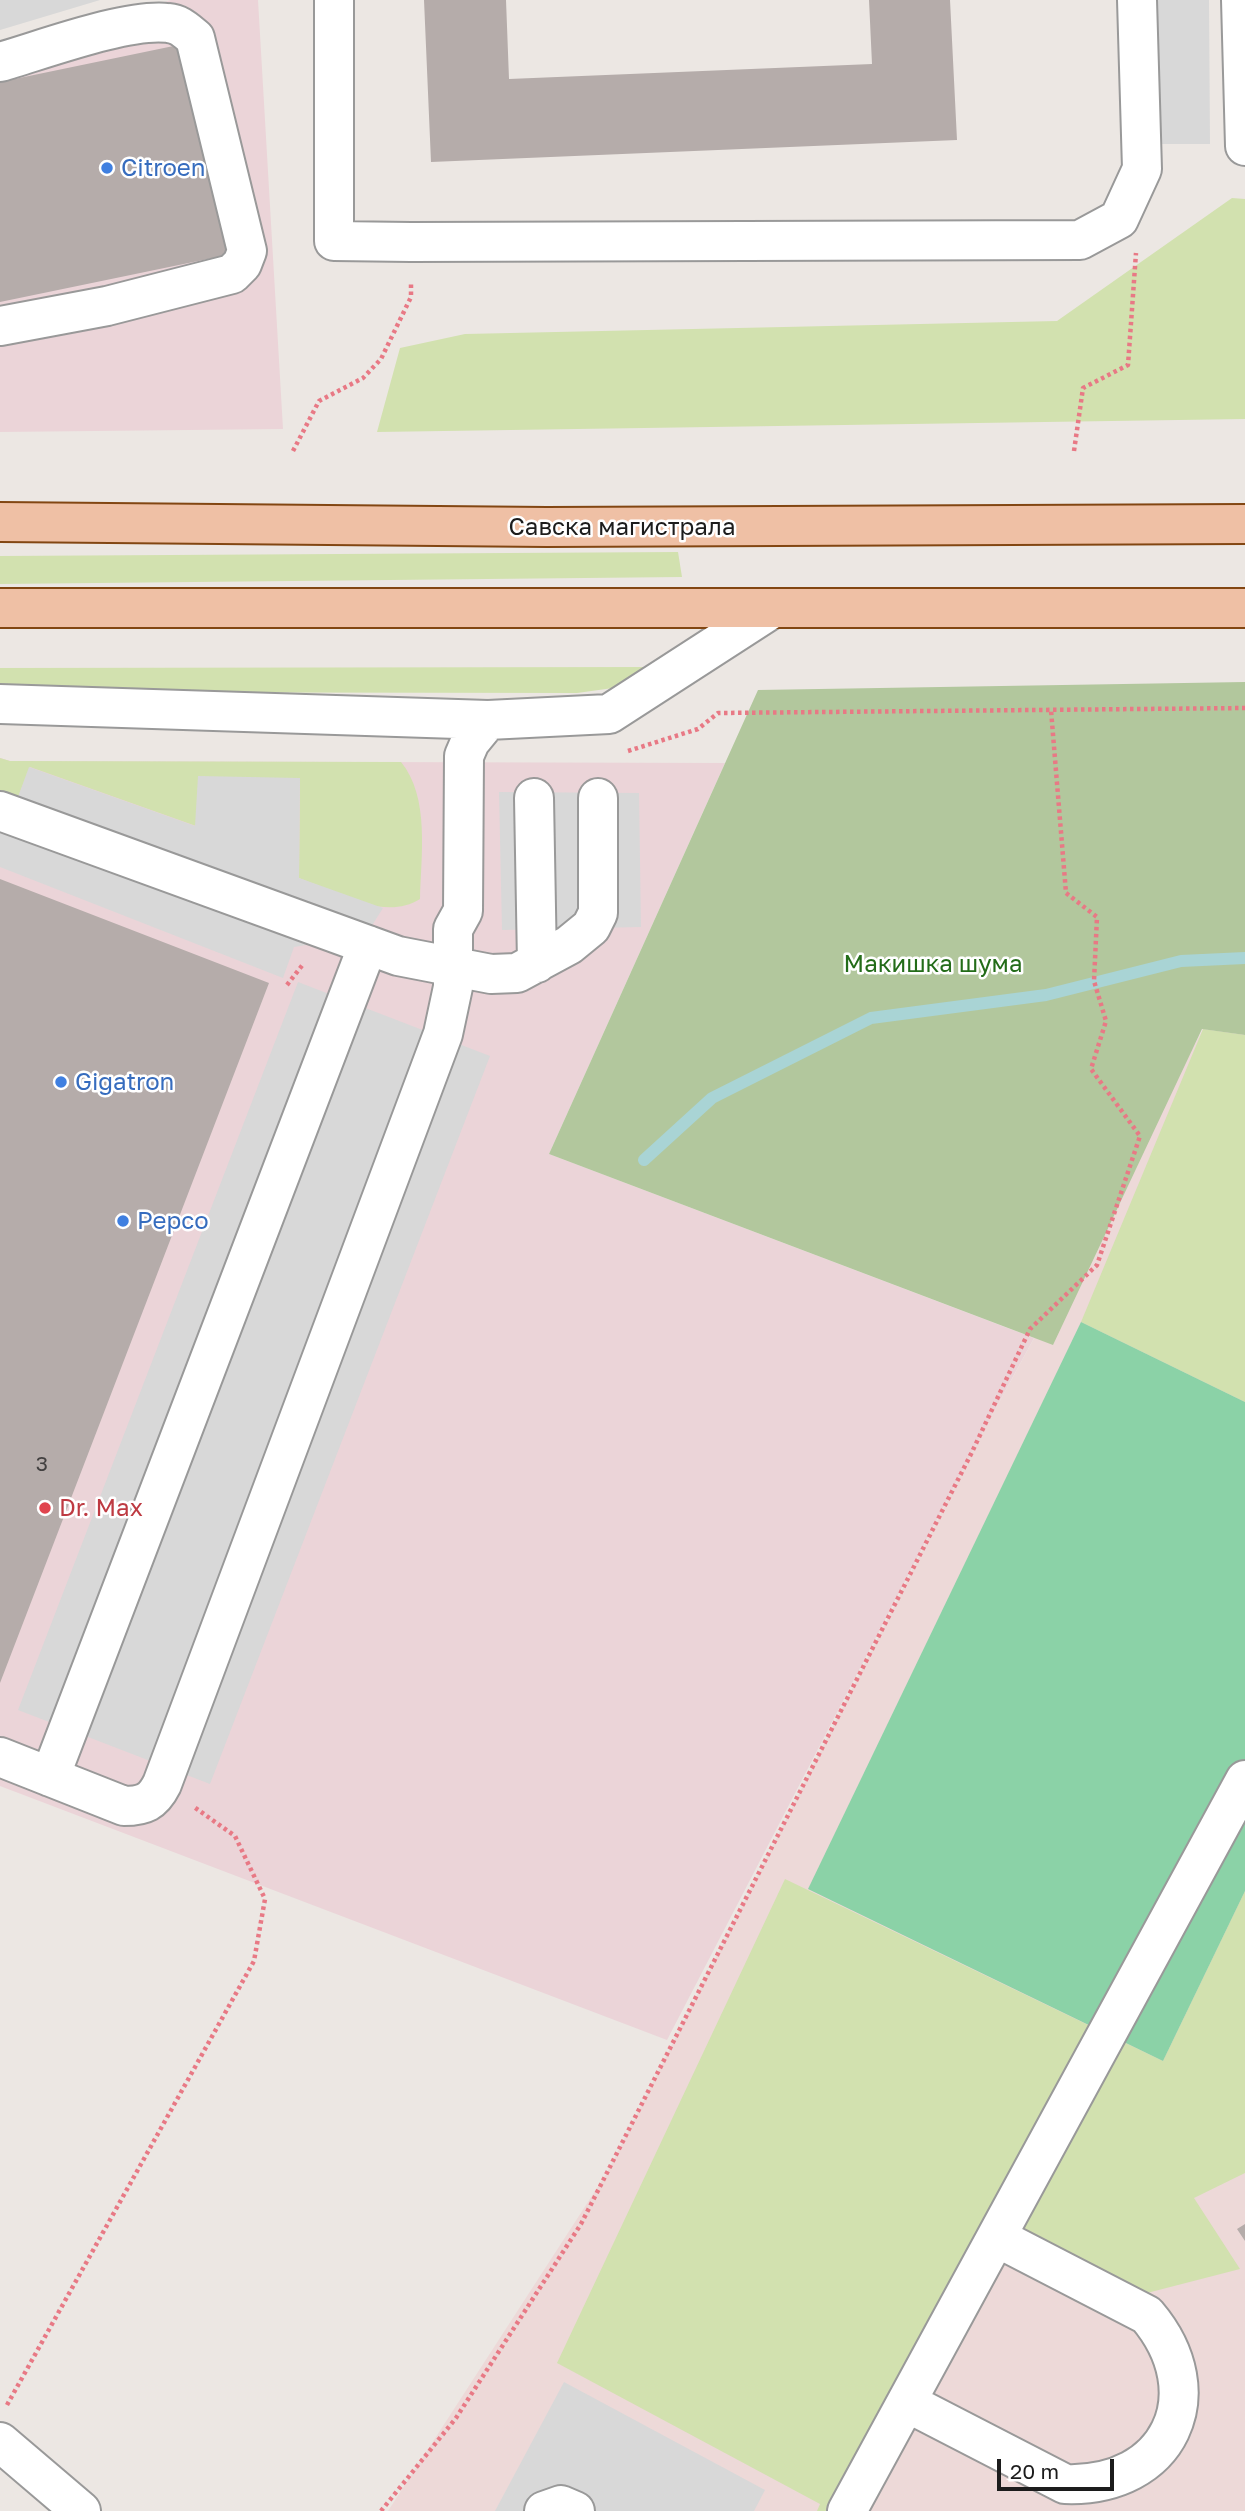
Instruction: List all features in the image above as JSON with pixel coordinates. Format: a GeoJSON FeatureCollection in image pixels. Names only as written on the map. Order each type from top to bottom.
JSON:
{"type":"FeatureCollection","features":[{"type":"Feature","properties":{"kind":"main road","name":"Савска магистрала"},"geometry":{"type":"LineString","coordinates":[[0,522],[615,527],[1245,524]]}},
{"type":"Feature","properties":{"kind":"main road"},"geometry":{"type":"LineString","coordinates":[[0,608],[1245,608]]}},
{"type":"Feature","properties":{"kind":"street"},"geometry":{"type":"LineString","coordinates":[[334,0],[334,241],[411,242],[1080,240],[1119,219],[1142,169],[1137,0]]}},
{"type":"Feature","properties":{"kind":"street"},"geometry":{"type":"LineString","coordinates":[[1241,0],[1245,146]]}},
{"type":"Feature","properties":{"kind":"street"},"geometry":{"type":"LineString","coordinates":[[0,62],[141,23],[169,23],[183,27],[195,38],[247,251],[242,264],[232,274],[107,306],[0,327]]}},
{"type":"Feature","properties":{"kind":"street"},"geometry":{"type":"LineString","coordinates":[[0,704],[488,720],[609,714],[770,610]]}},
{"type":"Feature","properties":{"kind":"street"},"geometry":{"type":"LineString","coordinates":[[413,717],[440,749],[441,910],[453,929]]}},
{"type":"Feature","properties":{"kind":"street"},"geometry":{"type":"LineString","coordinates":[[0,1757],[124,1806],[138,1806],[154,1799],[162,1784],[443,1034],[450,1010],[453,929],[463,911],[464,756],[470,742],[488,720]]}},
{"type":"Feature","properties":{"kind":"street"},"geometry":{"type":"LineString","coordinates":[[0,811],[398,956],[491,974],[517,973],[581,938],[591,927],[598,913],[598,798]]}},
{"type":"Feature","properties":{"kind":"street"},"geometry":{"type":"LineString","coordinates":[[534,799],[537,963]]}},
{"type":"Feature","properties":{"kind":"street"},"geometry":{"type":"LineString","coordinates":[[50,1777],[368,945]]}},
{"type":"Feature","properties":{"kind":"street"},"geometry":{"type":"LineString","coordinates":[[855,2508],[1094,2053],[1245,1780]]}},
{"type":"Feature","properties":{"kind":"street"},"geometry":{"type":"LineString","coordinates":[[908,2403],[1065,2484],[1093,2485],[1120,2478],[1144,2464],[1163,2443],[1176,2418],[1180,2390],[1177,2362],[1165,2336],[1147,2315],[998,2238]]}},
{"type":"Feature","properties":{"kind":"street"},"geometry":{"type":"LineString","coordinates":[[0,2442],[81,2511]]}},
{"type":"Feature","properties":{"kind":"street"},"geometry":{"type":"LineString","coordinates":[[544,2511],[561,2505],[575,2511]]}},
{"type":"Feature","properties":{"kind":"path"},"geometry":{"type":"LineString","coordinates":[[293,451],[319,401],[363,379],[381,359],[411,297],[411,242]]}},
{"type":"Feature","properties":{"kind":"path"},"geometry":{"type":"LineString","coordinates":[[1074,451],[1083,388],[1128,365],[1136,247]]}},
{"type":"Feature","properties":{"kind":"path"},"geometry":{"type":"LineString","coordinates":[[718,713],[1245,708]]}},
{"type":"Feature","properties":{"kind":"path"},"geometry":{"type":"LineString","coordinates":[[381,2511],[456,2418],[581,2224],[959,1477],[1030,1329],[1097,1265],[1140,1136],[1091,1069],[1106,1021],[1094,981],[1097,917],[1066,893],[1051,710]]}},
{"type":"Feature","properties":{"kind":"path"},"geometry":{"type":"LineString","coordinates":[[287,985],[312,953]]}},
{"type":"Feature","properties":{"kind":"path"},"geometry":{"type":"LineString","coordinates":[[0,2417],[254,1961],[265,1899],[234,1836],[162,1784]]}},
{"type":"Feature","properties":{"kind":"shaded area"},"geometry":{"type":"Polygon","coordinates":[[[0,0],[100,0],[0,30],[0,0]]]}},
{"type":"Feature","properties":{"kind":"shaded area"},"geometry":{"type":"Polygon","coordinates":[[[171,0],[258,0],[283,429],[0,432],[0,53],[171,0]]]}},
{"type":"Feature","properties":{"kind":"shaded area"},"geometry":{"type":"Polygon","coordinates":[[[1149,0],[1209,0],[1210,144],[1151,144],[1149,0]]]}},
{"type":"Feature","properties":{"kind":"shaded area"},"geometry":{"type":"Polygon","coordinates":[[[0,758],[10,761],[725,763],[549,1154],[1034,1338],[972,1452],[667,2040],[0,1786],[0,758]]]}},
{"type":"Feature","properties":{"kind":"shaded area"},"geometry":{"type":"Polygon","coordinates":[[[29,767],[195,826],[198,776],[300,778],[299,878],[383,908],[366,935],[294,947],[283,978],[0,867],[0,829],[6,830],[29,767]]]}},
{"type":"Feature","properties":{"kind":"shaded area"},"geometry":{"type":"Polygon","coordinates":[[[499,792],[639,793],[641,927],[502,930],[499,792]]]}},
{"type":"Feature","properties":{"kind":"shaded area"},"geometry":{"type":"Polygon","coordinates":[[[298,982],[490,1056],[210,1784],[18,1710],[298,982]]]}},
{"type":"Feature","properties":{"kind":"shaded area"},"geometry":{"type":"Polygon","coordinates":[[[1203,1029],[1245,1035],[1245,2511],[388,2511],[608,2171],[972,1452],[1203,1029]]]}},
{"type":"Feature","properties":{"kind":"shaded area"},"geometry":{"type":"Polygon","coordinates":[[[564,2382],[765,2490],[754,2511],[495,2511],[564,2382]]]}},
{"type":"Feature","properties":{"kind":"green space"},"geometry":{"type":"Polygon","coordinates":[[[1232,198],[1245,199],[1245,419],[377,432],[400,348],[465,334],[1057,321],[1232,198]]]}},
{"type":"Feature","properties":{"kind":"green space"},"geometry":{"type":"Polygon","coordinates":[[[678,552],[682,577],[0,584],[0,556],[678,552]]]}},
{"type":"Feature","properties":{"kind":"green space"},"geometry":{"type":"Polygon","coordinates":[[[656,667],[613,688],[577,693],[0,692],[0,668],[656,667]]]}},
{"type":"Feature","properties":{"kind":"green space","name":"Макишка шума"},"geometry":{"type":"Polygon","coordinates":[[[1245,682],[1245,1035],[1202,1029],[1053,1345],[549,1154],[758,690],[1245,682]]]}},
{"type":"Feature","properties":{"kind":"green space"},"geometry":{"type":"Polygon","coordinates":[[[0,758],[10,761],[401,762],[410,776],[420,809],[420,899],[406,905],[375,906],[299,878],[300,778],[196,826],[30,767],[18,797],[0,791],[0,758]]]}},
{"type":"Feature","properties":{"kind":"green space"},"geometry":{"type":"Polygon","coordinates":[[[1203,1029],[1245,1035],[1245,1402],[1081,1322],[1203,1029]]]}},
{"type":"Feature","properties":{"kind":"green space"},"geometry":{"type":"Polygon","coordinates":[[[1081,1322],[1245,1402],[1245,1891],[1163,2061],[808,1889],[1081,1322]]]}},
{"type":"Feature","properties":{"kind":"green space"},"geometry":{"type":"Polygon","coordinates":[[[785,1879],[1163,2061],[1245,1891],[1245,2173],[1194,2198],[1240,2269],[1147,2293],[998,2238],[867,2511],[817,2511],[820,2504],[557,2363],[785,1879]]]}},
{"type":"Feature","properties":{"kind":"building"},"geometry":{"type":"Polygon","coordinates":[[[424,0],[506,0],[509,79],[872,64],[869,0],[950,0],[957,140],[431,162],[424,0]]]}},
{"type":"Feature","properties":{"kind":"building","name":"Citroen"},"geometry":{"type":"Polygon","coordinates":[[[188,43],[232,254],[0,302],[0,82],[188,43]]]}},
{"type":"Feature","properties":{"kind":"building"},"geometry":{"type":"Polygon","coordinates":[[[0,879],[269,983],[0,1683],[0,879]]]}},
{"type":"Feature","properties":{"kind":"building"},"geometry":{"type":"Polygon","coordinates":[[[1245,2224],[1245,2241],[1237,2229],[1245,2224]]]}},
{"type":"Feature","properties":{"kind":"waterway"},"geometry":{"type":"LineString","coordinates":[[644,1160],[712,1098],[871,1018],[1046,995],[1181,961],[1245,958]]}},
{"type":"Feature","properties":{"kind":"place","name":"Citroen"},"geometry":{"type":"Point","coordinates":[107,168]}},
{"type":"Feature","properties":{"kind":"place","name":"Gigatron"},"geometry":{"type":"Point","coordinates":[61,1082]}},
{"type":"Feature","properties":{"kind":"place","name":"Pepco"},"geometry":{"type":"Point","coordinates":[123,1221]}},
{"type":"Feature","properties":{"kind":"place","name":"Dr. Max"},"geometry":{"type":"Point","coordinates":[45,1508]}}]}
